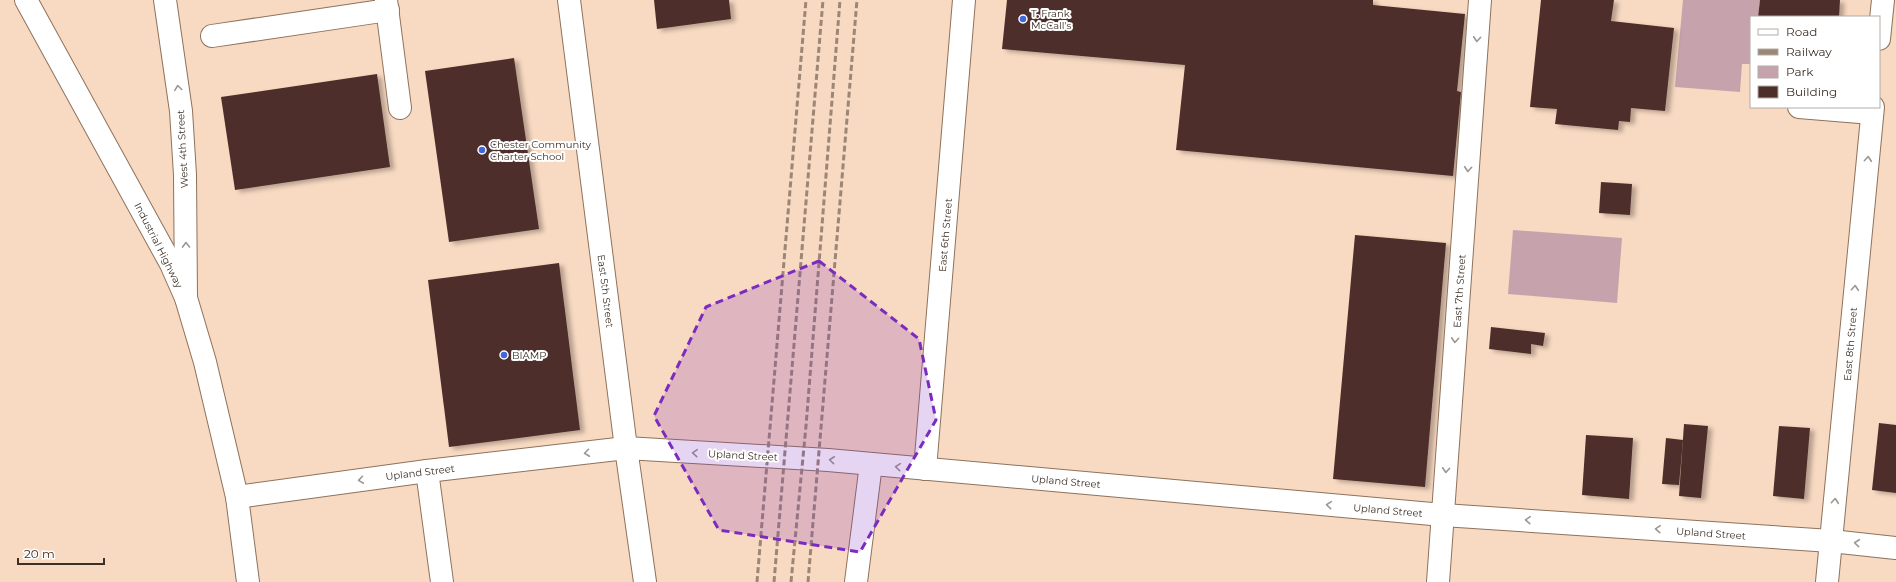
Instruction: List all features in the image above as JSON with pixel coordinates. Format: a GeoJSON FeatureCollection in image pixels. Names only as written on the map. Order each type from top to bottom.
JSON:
{"type":"FeatureCollection","features":[{"type":"Feature","properties":{"kind":"street","name":"Industrial Highway"},"geometry":{"type":"LineString","coordinates":[[26,0],[171,264],[186,298],[205,362],[237,497],[248,582]]}},
{"type":"Feature","properties":{"kind":"street","name":"West 4th Street"},"geometry":{"type":"LineString","coordinates":[[166,0],[181,111],[185,182],[186,298]]}},
{"type":"Feature","properties":{"kind":"street","name":"East 5th Street"},"geometry":{"type":"LineString","coordinates":[[569,0],[626,448],[645,582]]}},
{"type":"Feature","properties":{"kind":"street","name":"East 6th Street"},"geometry":{"type":"LineString","coordinates":[[925,469],[964,0]]}},
{"type":"Feature","properties":{"kind":"street","name":"East 7th Street"},"geometry":{"type":"LineString","coordinates":[[1438,582],[1480,0]]}},
{"type":"Feature","properties":{"kind":"street"},"geometry":{"type":"LineString","coordinates":[[1880,28],[1883,0]]}},
{"type":"Feature","properties":{"kind":"street"},"geometry":{"type":"LineString","coordinates":[[212,36],[387,5],[400,108]]}},
{"type":"Feature","properties":{"kind":"street"},"geometry":{"type":"LineString","coordinates":[[1823,108],[1872,110]]}},
{"type":"Feature","properties":{"kind":"street","name":"East 8th Street"},"geometry":{"type":"LineString","coordinates":[[1827,582],[1872,110]]}},
{"type":"Feature","properties":{"kind":"street","name":"Upland Street"},"geometry":{"type":"LineString","coordinates":[[237,497],[427,471],[626,448],[828,460],[1443,515],[1831,540],[1896,548]]}},
{"type":"Feature","properties":{"kind":"street"},"geometry":{"type":"LineString","coordinates":[[856,582],[870,464]]}},
{"type":"Feature","properties":{"kind":"street"},"geometry":{"type":"LineString","coordinates":[[427,471],[442,582]]}},
{"type":"Feature","properties":{"kind":"highlighted area"},"geometry":{"type":"Polygon","coordinates":[[[819,261],[919,339],[936,420],[860,552],[719,530],[654,416],[706,307],[819,261]]]}},
{"type":"Feature","properties":{"kind":"green space"},"geometry":{"type":"Polygon","coordinates":[[[1683,0],[1760,0],[1758,16],[1750,16],[1750,64],[1742,64],[1740,92],[1675,87],[1683,0]]]}},
{"type":"Feature","properties":{"kind":"green space"},"geometry":{"type":"Polygon","coordinates":[[[1513,230],[1622,238],[1617,303],[1508,294],[1513,230]]]}},
{"type":"Feature","properties":{"kind":"building"},"geometry":{"type":"Polygon","coordinates":[[[654,0],[729,0],[731,19],[657,29],[654,0]]]}},
{"type":"Feature","properties":{"kind":"building"},"geometry":{"type":"Polygon","coordinates":[[[1007,0],[1373,0],[1373,5],[1465,14],[1457,91],[1461,92],[1453,176],[1176,150],[1185,65],[1002,49],[1007,0]]]}},
{"type":"Feature","properties":{"kind":"building"},"geometry":{"type":"Polygon","coordinates":[[[1541,0],[1614,0],[1611,21],[1674,28],[1665,111],[1631,108],[1630,122],[1619,121],[1618,130],[1555,124],[1557,109],[1530,107],[1541,0]]]}},
{"type":"Feature","properties":{"kind":"building"},"geometry":{"type":"Polygon","coordinates":[[[1760,0],[1840,0],[1839,16],[1758,16],[1760,0]]]}},
{"type":"Feature","properties":{"kind":"building","name":"Chester Community Charter School"},"geometry":{"type":"Polygon","coordinates":[[[514,58],[539,229],[449,242],[425,71],[514,58]]]}},
{"type":"Feature","properties":{"kind":"building"},"geometry":{"type":"Polygon","coordinates":[[[377,74],[390,167],[235,190],[221,97],[377,74]]]}},
{"type":"Feature","properties":{"kind":"building"},"geometry":{"type":"Polygon","coordinates":[[[1601,182],[1632,184],[1630,215],[1599,213],[1601,182]]]}},
{"type":"Feature","properties":{"kind":"building"},"geometry":{"type":"Polygon","coordinates":[[[1355,235],[1446,243],[1425,487],[1333,479],[1355,235]]]}},
{"type":"Feature","properties":{"kind":"building","name":"BIAMP"},"geometry":{"type":"Polygon","coordinates":[[[559,263],[580,430],[449,447],[428,280],[559,263]]]}},
{"type":"Feature","properties":{"kind":"building"},"geometry":{"type":"Polygon","coordinates":[[[1491,327],[1545,333],[1543,346],[1531,344],[1531,354],[1489,349],[1491,327]]]}},
{"type":"Feature","properties":{"kind":"building"},"geometry":{"type":"Polygon","coordinates":[[[1879,423],[1896,425],[1896,493],[1872,490],[1879,423]]]}},
{"type":"Feature","properties":{"kind":"building"},"geometry":{"type":"Polygon","coordinates":[[[1684,424],[1708,426],[1701,498],[1679,496],[1684,424]]]}},
{"type":"Feature","properties":{"kind":"building"},"geometry":{"type":"Polygon","coordinates":[[[1779,426],[1810,428],[1804,499],[1773,496],[1779,426]]]}},
{"type":"Feature","properties":{"kind":"building"},"geometry":{"type":"Polygon","coordinates":[[[1586,435],[1633,438],[1629,499],[1582,495],[1586,435]]]}},
{"type":"Feature","properties":{"kind":"building"},"geometry":{"type":"Polygon","coordinates":[[[1666,438],[1683,440],[1679,485],[1662,484],[1666,438]]]}},
{"type":"Feature","properties":{"kind":"railway"},"geometry":{"type":"LineString","coordinates":[[757,582],[806,0]]}},
{"type":"Feature","properties":{"kind":"railway"},"geometry":{"type":"LineString","coordinates":[[774,582],[823,0]]}},
{"type":"Feature","properties":{"kind":"railway"},"geometry":{"type":"LineString","coordinates":[[791,582],[806,426],[840,0]]}},
{"type":"Feature","properties":{"kind":"railway"},"geometry":{"type":"LineString","coordinates":[[808,582],[857,0]]}},
{"type":"Feature","properties":{"kind":"place","name":"T. Frank McCall's"},"geometry":{"type":"Point","coordinates":[1023,19]}},
{"type":"Feature","properties":{"kind":"place","name":"Chester Community Charter School"},"geometry":{"type":"Point","coordinates":[482,150]}},
{"type":"Feature","properties":{"kind":"place","name":"BIAMP"},"geometry":{"type":"Point","coordinates":[504,355]}}]}
